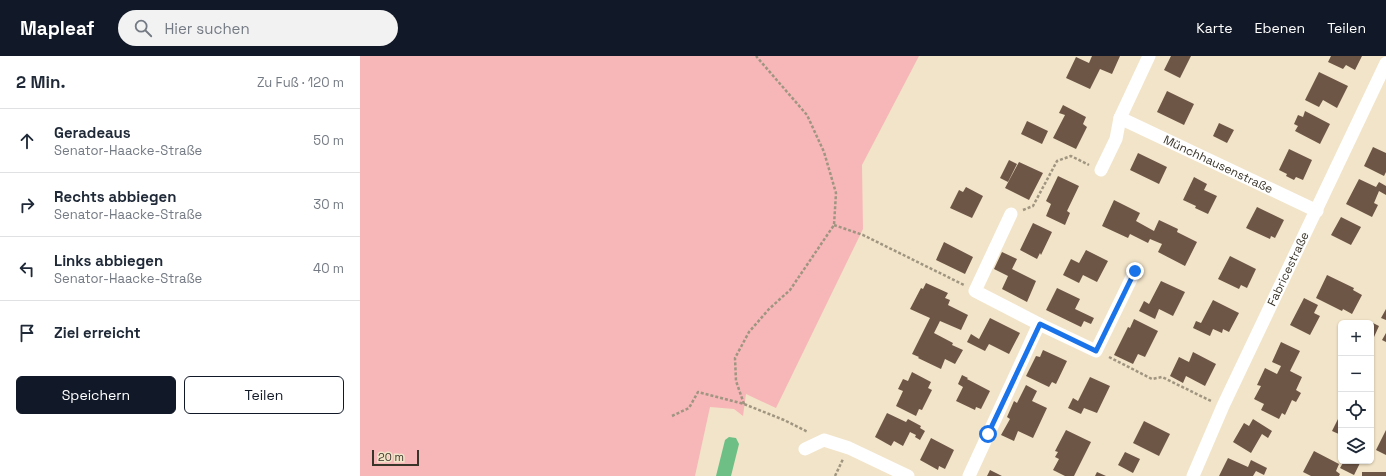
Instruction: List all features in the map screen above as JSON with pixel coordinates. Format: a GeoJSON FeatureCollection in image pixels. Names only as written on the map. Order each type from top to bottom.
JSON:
{"type":"FeatureCollection","features":[{"type":"Feature","properties":{"kind":"street"},"geometry":{"type":"LineString","coordinates":[[1100,170],[1116,139],[1120,118],[1149,56]]}},
{"type":"Feature","properties":{"kind":"street","name":"Fabricestraße"},"geometry":{"type":"LineString","coordinates":[[1193,476],[1223,406],[1386,63]]}},
{"type":"Feature","properties":{"kind":"street","name":"Münchhausenstraße"},"geometry":{"type":"LineString","coordinates":[[1120,118],[1316,211]]}},
{"type":"Feature","properties":{"kind":"street"},"geometry":{"type":"LineString","coordinates":[[1011,214],[975,291],[1096,351],[1135,271]]}},
{"type":"Feature","properties":{"kind":"street"},"geometry":{"type":"LineString","coordinates":[[969,476],[1040,324]]}},
{"type":"Feature","properties":{"kind":"street"},"geometry":{"type":"LineString","coordinates":[[805,449],[824,440],[849,448],[908,476]]}},
{"type":"Feature","properties":{"kind":"path"},"geometry":{"type":"LineString","coordinates":[[744,404],[736,381],[735,358],[749,332],[769,309],[790,290],[834,225],[836,193],[824,152],[807,115],[756,56]]}},
{"type":"Feature","properties":{"kind":"path"},"geometry":{"type":"LineString","coordinates":[[1011,214],[1034,206],[1057,161],[1071,156],[1100,170]]}},
{"type":"Feature","properties":{"kind":"path"},"geometry":{"type":"LineString","coordinates":[[834,225],[863,235],[975,291]]}},
{"type":"Feature","properties":{"kind":"path"},"geometry":{"type":"LineString","coordinates":[[1096,351],[1152,379],[1162,377],[1223,406]]}},
{"type":"Feature","properties":{"kind":"path"},"geometry":{"type":"LineString","coordinates":[[672,416],[690,408],[698,392],[744,404],[784,420],[824,440]]}},
{"type":"Feature","properties":{"kind":"shaded area"},"geometry":{"type":"Polygon","coordinates":[[[360,56],[919,56],[862,165],[863,229],[776,408],[746,394],[743,416],[734,409],[710,407],[695,476],[360,476],[360,56]]]}},
{"type":"Feature","properties":{"kind":"shaded area"},"geometry":{"type":"Polygon","coordinates":[[[729,437],[736,438],[739,444],[731,476],[716,476],[725,440],[729,437]]]}},
{"type":"Feature","properties":{"kind":"building"},"geometry":{"type":"Polygon","coordinates":[[[1092,56],[1120,56],[1112,74],[1100,69],[1090,89],[1066,78],[1076,57],[1089,63],[1092,56]]]}},
{"type":"Feature","properties":{"kind":"building"},"geometry":{"type":"Polygon","coordinates":[[[1171,56],[1191,56],[1180,78],[1164,70],[1171,56]]]}},
{"type":"Feature","properties":{"kind":"building"},"geometry":{"type":"Polygon","coordinates":[[[1331,56],[1362,56],[1355,70],[1346,65],[1343,69],[1328,62],[1331,56]]]}},
{"type":"Feature","properties":{"kind":"building"},"geometry":{"type":"Polygon","coordinates":[[[1319,72],[1348,86],[1337,108],[1323,100],[1319,107],[1305,100],[1319,72]]]}},
{"type":"Feature","properties":{"kind":"building"},"geometry":{"type":"Polygon","coordinates":[[[1167,91],[1194,104],[1184,125],[1157,112],[1167,91]]]}},
{"type":"Feature","properties":{"kind":"building"},"geometry":{"type":"Polygon","coordinates":[[[1063,105],[1086,117],[1083,124],[1087,127],[1076,149],[1053,138],[1065,115],[1059,113],[1063,105]]]}},
{"type":"Feature","properties":{"kind":"building"},"geometry":{"type":"Polygon","coordinates":[[[1305,111],[1330,124],[1320,144],[1295,131],[1298,126],[1294,124],[1298,115],[1303,117],[1305,111]]]}},
{"type":"Feature","properties":{"kind":"building"},"geometry":{"type":"Polygon","coordinates":[[[1027,121],[1048,131],[1042,144],[1021,134],[1027,121]]]}},
{"type":"Feature","properties":{"kind":"building"},"geometry":{"type":"Polygon","coordinates":[[[1219,123],[1234,130],[1227,143],[1213,136],[1219,123]]]}},
{"type":"Feature","properties":{"kind":"building"},"geometry":{"type":"Polygon","coordinates":[[[1373,147],[1386,153],[1386,172],[1384,176],[1364,166],[1373,147]]]}},
{"type":"Feature","properties":{"kind":"building"},"geometry":{"type":"Polygon","coordinates":[[[1289,149],[1312,160],[1303,180],[1296,177],[1294,180],[1279,170],[1289,149]]]}},
{"type":"Feature","properties":{"kind":"building"},"geometry":{"type":"Polygon","coordinates":[[[1138,153],[1167,167],[1159,184],[1130,170],[1138,153]]]}},
{"type":"Feature","properties":{"kind":"building"},"geometry":{"type":"Polygon","coordinates":[[[1009,160],[1017,164],[1008,182],[1000,178],[1009,160]]]}},
{"type":"Feature","properties":{"kind":"building"},"geometry":{"type":"Polygon","coordinates":[[[1019,162],[1043,173],[1029,200],[1005,188],[1019,162]]]}},
{"type":"Feature","properties":{"kind":"building"},"geometry":{"type":"Polygon","coordinates":[[[1058,176],[1079,186],[1067,211],[1070,213],[1065,225],[1046,216],[1051,204],[1046,201],[1058,176]]]}},
{"type":"Feature","properties":{"kind":"building"},"geometry":{"type":"Polygon","coordinates":[[[1194,177],[1207,184],[1204,190],[1217,196],[1208,214],[1183,200],[1194,177]]]}},
{"type":"Feature","properties":{"kind":"building"},"geometry":{"type":"Polygon","coordinates":[[[1359,179],[1376,187],[1379,182],[1386,186],[1386,195],[1379,191],[1374,203],[1378,205],[1372,217],[1346,204],[1359,179]]]}},
{"type":"Feature","properties":{"kind":"building"},"geometry":{"type":"Polygon","coordinates":[[[966,187],[983,196],[972,218],[950,208],[959,190],[963,192],[966,187]]]}},
{"type":"Feature","properties":{"kind":"building"},"geometry":{"type":"Polygon","coordinates":[[[1114,200],[1140,213],[1136,221],[1154,231],[1159,220],[1178,229],[1177,232],[1197,242],[1185,266],[1158,252],[1162,244],[1150,239],[1148,243],[1130,234],[1128,238],[1102,226],[1114,200]]]}},
{"type":"Feature","properties":{"kind":"building"},"geometry":{"type":"Polygon","coordinates":[[[1257,207],[1284,220],[1275,238],[1271,236],[1270,239],[1246,228],[1257,207]]]}},
{"type":"Feature","properties":{"kind":"building"},"geometry":{"type":"Polygon","coordinates":[[[1341,217],[1361,227],[1351,245],[1331,235],[1341,217]]]}},
{"type":"Feature","properties":{"kind":"building"},"geometry":{"type":"Polygon","coordinates":[[[1033,223],[1052,232],[1041,255],[1040,253],[1037,259],[1020,250],[1033,223]]]}},
{"type":"Feature","properties":{"kind":"building"},"geometry":{"type":"Polygon","coordinates":[[[944,242],[973,257],[965,274],[936,260],[944,242]]]}},
{"type":"Feature","properties":{"kind":"building"},"geometry":{"type":"Polygon","coordinates":[[[1086,250],[1108,261],[1097,282],[1083,275],[1079,283],[1063,275],[1071,259],[1079,263],[1086,250]]]}},
{"type":"Feature","properties":{"kind":"building"},"geometry":{"type":"Polygon","coordinates":[[[1002,252],[1017,259],[1012,269],[1036,281],[1027,302],[1002,289],[1008,276],[994,269],[1002,252]]]}},
{"type":"Feature","properties":{"kind":"building"},"geometry":{"type":"Polygon","coordinates":[[[1230,256],[1256,269],[1247,288],[1241,285],[1239,289],[1218,279],[1230,256]]]}},
{"type":"Feature","properties":{"kind":"building"},"geometry":{"type":"Polygon","coordinates":[[[1327,275],[1354,288],[1353,290],[1362,295],[1352,314],[1343,309],[1342,311],[1316,298],[1327,275]]]}},
{"type":"Feature","properties":{"kind":"building"},"geometry":{"type":"Polygon","coordinates":[[[1161,281],[1185,292],[1173,316],[1159,309],[1155,319],[1139,311],[1144,301],[1149,304],[1161,281]]]}},
{"type":"Feature","properties":{"kind":"building"},"geometry":{"type":"Polygon","coordinates":[[[926,283],[948,293],[945,298],[950,300],[948,305],[968,315],[961,330],[940,321],[934,333],[953,343],[952,345],[963,350],[955,364],[945,359],[941,369],[912,354],[930,318],[910,309],[921,288],[923,289],[926,283]]]}},
{"type":"Feature","properties":{"kind":"building"},"geometry":{"type":"Polygon","coordinates":[[[1057,288],[1080,299],[1075,309],[1094,318],[1091,324],[1084,321],[1081,327],[1046,310],[1057,288]]]}},
{"type":"Feature","properties":{"kind":"building"},"geometry":{"type":"Polygon","coordinates":[[[1304,298],[1318,305],[1314,313],[1320,316],[1310,335],[1290,325],[1304,298]]]}},
{"type":"Feature","properties":{"kind":"building"},"geometry":{"type":"Polygon","coordinates":[[[1213,300],[1239,313],[1229,332],[1223,329],[1222,333],[1213,329],[1210,336],[1193,328],[1196,321],[1201,323],[1213,300]]]}},
{"type":"Feature","properties":{"kind":"building"},"geometry":{"type":"Polygon","coordinates":[[[1386,309],[1386,320],[1381,318],[1386,309]]]}},
{"type":"Feature","properties":{"kind":"building"},"geometry":{"type":"Polygon","coordinates":[[[990,318],[1020,333],[1009,354],[989,344],[985,351],[967,342],[971,334],[979,339],[990,318]]]}},
{"type":"Feature","properties":{"kind":"building"},"geometry":{"type":"Polygon","coordinates":[[[1134,319],[1158,331],[1145,357],[1138,354],[1133,364],[1114,355],[1128,327],[1130,328],[1134,319]]]}},
{"type":"Feature","properties":{"kind":"building"},"geometry":{"type":"Polygon","coordinates":[[[1374,324],[1379,326],[1374,337],[1374,324]]]}},
{"type":"Feature","properties":{"kind":"building"},"geometry":{"type":"Polygon","coordinates":[[[1386,333],[1386,342],[1382,340],[1386,333]]]}},
{"type":"Feature","properties":{"kind":"building"},"geometry":{"type":"Polygon","coordinates":[[[1281,342],[1300,351],[1290,371],[1302,377],[1296,390],[1301,393],[1296,402],[1292,400],[1285,415],[1282,413],[1279,419],[1261,410],[1264,404],[1254,399],[1261,386],[1257,385],[1265,368],[1277,374],[1281,366],[1272,362],[1281,342]]]}},
{"type":"Feature","properties":{"kind":"building"},"geometry":{"type":"Polygon","coordinates":[[[1043,350],[1067,361],[1056,384],[1052,382],[1049,387],[1026,376],[1036,356],[1040,357],[1043,350]]]}},
{"type":"Feature","properties":{"kind":"building"},"geometry":{"type":"Polygon","coordinates":[[[1193,352],[1216,364],[1205,386],[1186,376],[1183,383],[1170,376],[1179,357],[1189,362],[1193,352]]]}},
{"type":"Feature","properties":{"kind":"building"},"geometry":{"type":"Polygon","coordinates":[[[912,372],[931,382],[928,388],[932,390],[922,410],[919,409],[916,416],[896,406],[903,391],[898,389],[903,379],[908,381],[912,372]]]}},
{"type":"Feature","properties":{"kind":"building"},"geometry":{"type":"Polygon","coordinates":[[[962,375],[990,391],[981,409],[976,407],[975,410],[956,401],[963,387],[958,384],[962,375]]]}},
{"type":"Feature","properties":{"kind":"building"},"geometry":{"type":"Polygon","coordinates":[[[1090,377],[1110,386],[1097,413],[1084,408],[1081,414],[1068,408],[1073,398],[1078,401],[1090,377]]]}},
{"type":"Feature","properties":{"kind":"building"},"geometry":{"type":"Polygon","coordinates":[[[1026,385],[1037,391],[1032,401],[1047,408],[1033,438],[1018,431],[1014,441],[1001,435],[1010,419],[1007,417],[1014,401],[1017,403],[1026,385]]]}},
{"type":"Feature","properties":{"kind":"building"},"geometry":{"type":"Polygon","coordinates":[[[887,413],[906,422],[908,419],[921,426],[920,428],[925,431],[920,440],[915,437],[916,435],[910,432],[903,446],[894,441],[891,446],[875,437],[887,413]]]}},
{"type":"Feature","properties":{"kind":"building"},"geometry":{"type":"Polygon","coordinates":[[[1253,419],[1272,431],[1268,438],[1262,434],[1251,453],[1233,442],[1244,423],[1249,426],[1253,419]]]}},
{"type":"Feature","properties":{"kind":"building"},"geometry":{"type":"Polygon","coordinates":[[[1338,419],[1338,434],[1332,431],[1338,419]]]}},
{"type":"Feature","properties":{"kind":"building"},"geometry":{"type":"Polygon","coordinates":[[[1144,421],[1170,434],[1159,456],[1133,443],[1144,421]]]}},
{"type":"Feature","properties":{"kind":"building"},"geometry":{"type":"Polygon","coordinates":[[[1066,430],[1091,442],[1074,476],[1065,476],[1053,470],[1059,459],[1055,457],[1058,452],[1055,451],[1066,430]]]}},
{"type":"Feature","properties":{"kind":"building"},"geometry":{"type":"Polygon","coordinates":[[[1386,430],[1386,455],[1376,450],[1386,430]]]}},
{"type":"Feature","properties":{"kind":"building"},"geometry":{"type":"Polygon","coordinates":[[[931,438],[954,450],[945,469],[939,466],[938,470],[920,460],[931,438]]]}},
{"type":"Feature","properties":{"kind":"building"},"geometry":{"type":"Polygon","coordinates":[[[1314,451],[1339,464],[1336,471],[1340,474],[1339,476],[1311,476],[1303,472],[1314,451]]]}},
{"type":"Feature","properties":{"kind":"building"},"geometry":{"type":"Polygon","coordinates":[[[1125,452],[1140,459],[1133,473],[1118,465],[1125,452]]]}},
{"type":"Feature","properties":{"kind":"building"},"geometry":{"type":"Polygon","coordinates":[[[1228,458],[1248,467],[1251,460],[1267,468],[1264,475],[1256,471],[1253,476],[1219,476],[1228,458]]]}},
{"type":"Feature","properties":{"kind":"building"},"geometry":{"type":"Polygon","coordinates":[[[1342,464],[1360,464],[1354,475],[1340,468],[1342,464]]]}},
{"type":"Feature","properties":{"kind":"building"},"geometry":{"type":"Polygon","coordinates":[[[990,470],[1002,476],[987,476],[990,470]]]}},
{"type":"Feature","properties":{"kind":"building"},"geometry":{"type":"Polygon","coordinates":[[[1097,472],[1106,476],[1095,476],[1097,472]]]}},
{"type":"Feature","properties":{"kind":"building"},"geometry":{"type":"Polygon","coordinates":[[[1362,472],[1386,472],[1386,476],[1362,476],[1362,472]]]}},
{"type":"Feature","properties":{"kind":"route"},"geometry":{"type":"LineString","coordinates":[[988,434],[1040,324],[1096,351],[1135,271]]}}]}
